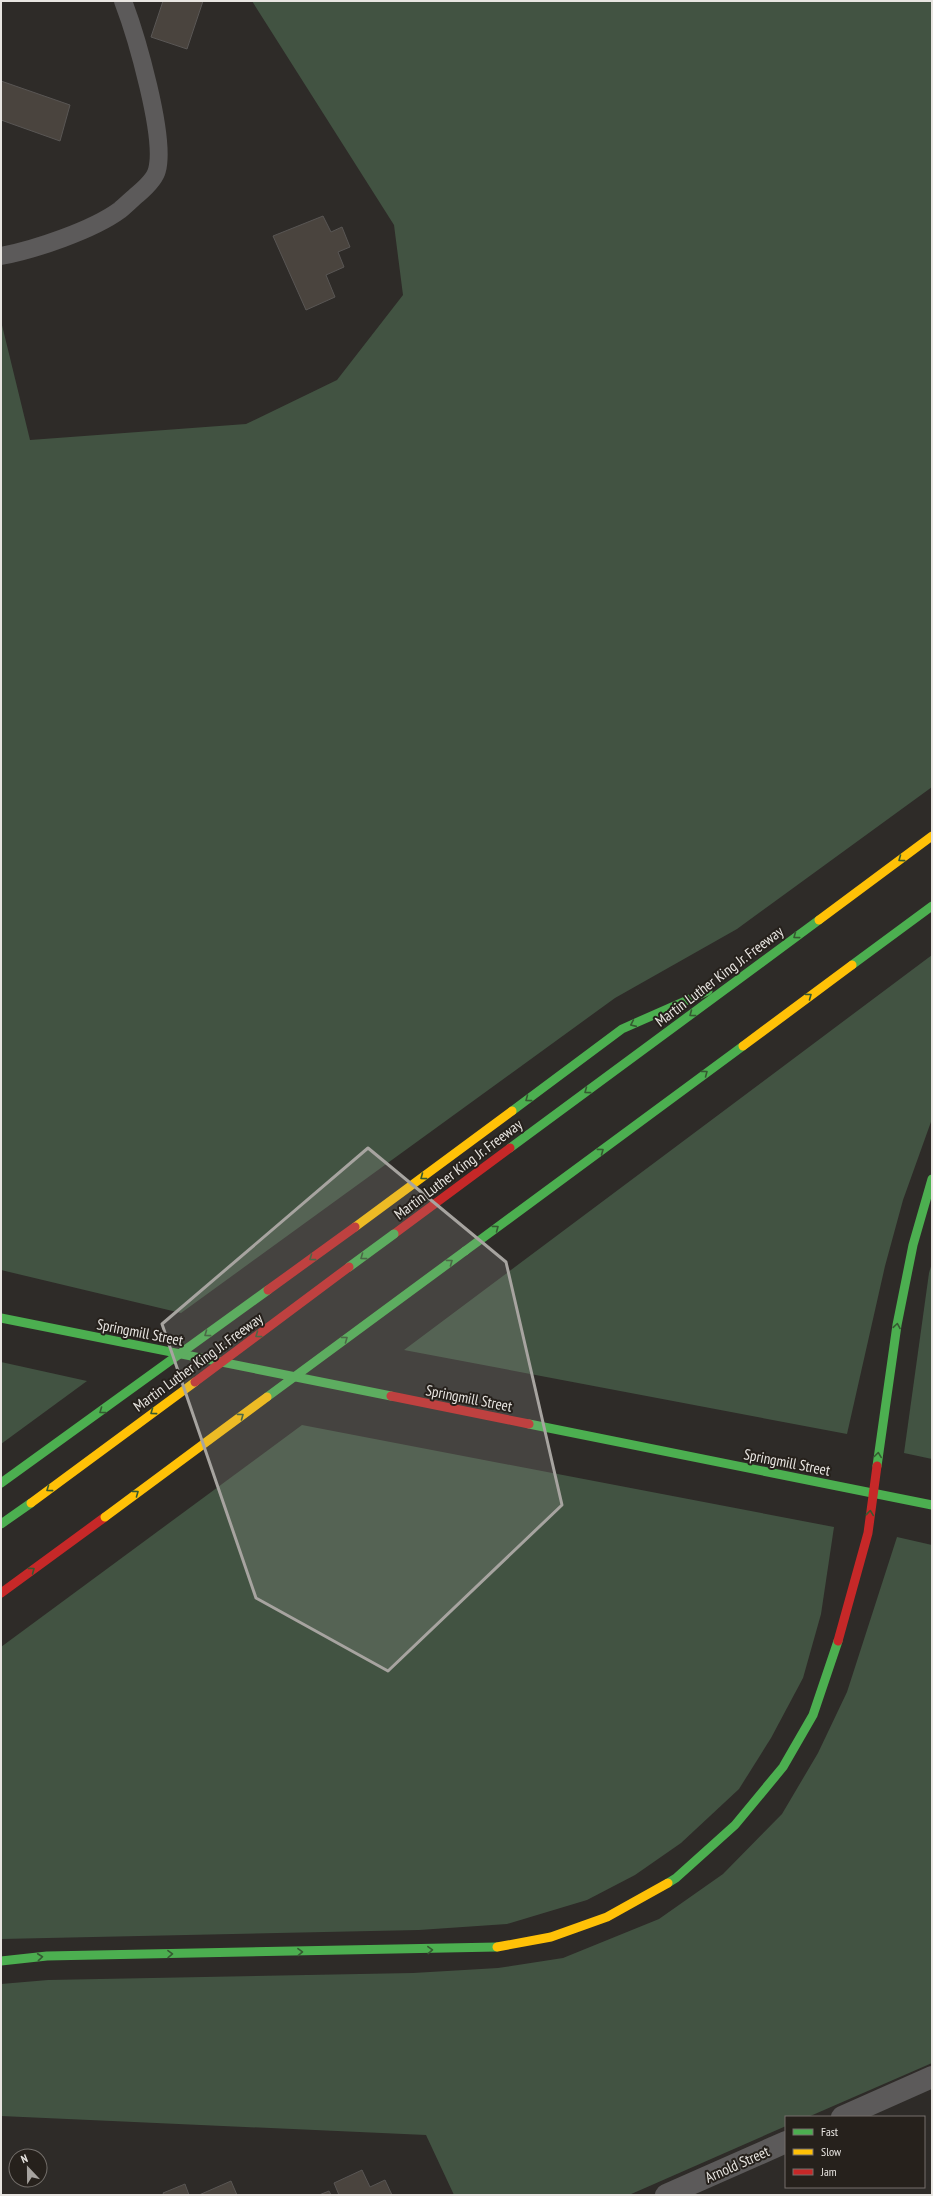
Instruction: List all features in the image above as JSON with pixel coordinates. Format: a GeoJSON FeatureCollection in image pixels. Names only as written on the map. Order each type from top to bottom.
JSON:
{"type":"FeatureCollection","features":[{"type":"Feature","properties":{"kind":"main road","name":"Martin Luther King Jr. Freeway"},"geometry":{"type":"LineString","coordinates":[[1,1524],[932,836]]}},
{"type":"Feature","properties":{"kind":"main road"},"geometry":{"type":"LineString","coordinates":[[1,1593],[932,906]]}},
{"type":"Feature","properties":{"kind":"main road"},"geometry":{"type":"LineString","coordinates":[[1,1483],[355,1227],[622,1029],[746,974]]}},
{"type":"Feature","properties":{"kind":"main road"},"geometry":{"type":"LineString","coordinates":[[1,1961],[47,1956],[489,1948],[551,1937],[607,1917],[676,1878],[735,1825],[783,1767],[813,1715],[832,1663],[868,1532],[872,1494],[897,1324],[913,1245],[932,1179]]}},
{"type":"Feature","properties":{"kind":"main road","name":"Springmill Street"},"geometry":{"type":"LineString","coordinates":[[1,1318],[932,1505]]}},
{"type":"Feature","properties":{"kind":"street"},"geometry":{"type":"LineString","coordinates":[[844,2116],[932,2077]]}},
{"type":"Feature","properties":{"kind":"street","name":"Arnold Street"},"geometry":{"type":"LineString","coordinates":[[666,2195],[785,2142]]}},
{"type":"Feature","properties":{"kind":"lane"},"geometry":{"type":"LineString","coordinates":[[1,256],[51,243],[120,211],[148,185],[157,171],[158,144],[149,96],[133,28],[123,1]]}},
{"type":"Feature","properties":{"kind":"highlighted area"},"geometry":{"type":"Polygon","coordinates":[[[368,1148],[506,1262],[562,1505],[388,1671],[256,1598],[162,1324],[368,1148]]]}},
{"type":"Feature","properties":{"kind":"green space"},"geometry":{"type":"Polygon","coordinates":[[[252,1],[932,1],[932,787],[737,929],[615,998],[181,1313],[1,1270],[1,321],[30,440],[246,424],[337,380],[403,295],[394,225],[252,1]]]}},
{"type":"Feature","properties":{"kind":"green space"},"geometry":{"type":"Polygon","coordinates":[[[932,955],[932,1119],[903,1200],[885,1266],[847,1434],[404,1350],[932,955]]]}},
{"type":"Feature","properties":{"kind":"green space"},"geometry":{"type":"Polygon","coordinates":[[[932,1263],[932,1459],[904,1453],[929,1273],[932,1263]]]}},
{"type":"Feature","properties":{"kind":"green space"},"geometry":{"type":"Polygon","coordinates":[[[1,1362],[87,1381],[1,1444],[1,1362]]]}},
{"type":"Feature","properties":{"kind":"green space"},"geometry":{"type":"Polygon","coordinates":[[[302,1425],[834,1527],[821,1614],[803,1678],[771,1738],[739,1789],[681,1843],[635,1875],[587,1900],[507,1924],[419,1930],[1,1939],[1,1647],[302,1425]]]}},
{"type":"Feature","properties":{"kind":"green space"},"geometry":{"type":"Polygon","coordinates":[[[897,1537],[932,1545],[932,2063],[810,2116],[785,2116],[785,2126],[629,2195],[454,2195],[426,2135],[1,2116],[1,1984],[48,1980],[413,1973],[498,1968],[563,1958],[659,1919],[723,1874],[782,1814],[818,1753],[847,1692],[897,1537]]]}},
{"type":"Feature","properties":{"kind":"building"},"geometry":{"type":"Polygon","coordinates":[[[163,1],[203,1],[187,49],[151,37],[163,1]]]}},
{"type":"Feature","properties":{"kind":"building"},"geometry":{"type":"Polygon","coordinates":[[[1,81],[70,105],[60,141],[1,120],[1,81]]]}},
{"type":"Feature","properties":{"kind":"building"},"geometry":{"type":"Polygon","coordinates":[[[323,216],[331,232],[342,227],[350,247],[338,252],[344,267],[326,275],[335,297],[306,310],[273,236],[323,216]]]}},
{"type":"Feature","properties":{"kind":"building"},"geometry":{"type":"Polygon","coordinates":[[[362,2170],[370,2187],[385,2180],[392,2195],[339,2195],[334,2183],[362,2170]]]}},
{"type":"Feature","properties":{"kind":"building"},"geometry":{"type":"Polygon","coordinates":[[[231,2181],[237,2195],[199,2195],[231,2181]]]}},
{"type":"Feature","properties":{"kind":"building"},"geometry":{"type":"Polygon","coordinates":[[[185,2184],[189,2195],[164,2195],[163,2193],[185,2184]]]}},
{"type":"Feature","properties":{"kind":"building"},"geometry":{"type":"Polygon","coordinates":[[[329,2191],[331,2195],[319,2195],[329,2191]]]}},
{"type":"Feature","properties":{"kind":"traffic: fast"},"geometry":{"type":"LineString","coordinates":[[852,965],[932,906]]}},
{"type":"Feature","properties":{"kind":"traffic: fast"},"geometry":{"type":"LineString","coordinates":[[510,1148],[819,920]]}},
{"type":"Feature","properties":{"kind":"traffic: fast"},"geometry":{"type":"LineString","coordinates":[[512,1111],[622,1029],[708,991]]}},
{"type":"Feature","properties":{"kind":"traffic: fast"},"geometry":{"type":"LineString","coordinates":[[465,1251],[743,1046]]}},
{"type":"Feature","properties":{"kind":"traffic: fast"},"geometry":{"type":"LineString","coordinates":[[877,1466],[897,1325],[913,1245],[932,1179]]}},
{"type":"Feature","properties":{"kind":"traffic: fast"},"geometry":{"type":"LineString","coordinates":[[349,1267],[394,1234]]}},
{"type":"Feature","properties":{"kind":"traffic: fast"},"geometry":{"type":"LineString","coordinates":[[267,1397],[465,1251]]}},
{"type":"Feature","properties":{"kind":"traffic: fast"},"geometry":{"type":"LineString","coordinates":[[1,1483],[268,1290]]}},
{"type":"Feature","properties":{"kind":"traffic: fast"},"geometry":{"type":"LineString","coordinates":[[1,1318],[391,1396]]}},
{"type":"Feature","properties":{"kind":"traffic: fast"},"geometry":{"type":"LineString","coordinates":[[529,1424],[932,1505]]}},
{"type":"Feature","properties":{"kind":"traffic: fast"},"geometry":{"type":"LineString","coordinates":[[1,1524],[31,1503]]}},
{"type":"Feature","properties":{"kind":"traffic: fast"},"geometry":{"type":"LineString","coordinates":[[668,1883],[676,1878],[735,1825],[783,1767],[813,1715],[838,1641]]}},
{"type":"Feature","properties":{"kind":"traffic: fast"},"geometry":{"type":"LineString","coordinates":[[1,1961],[47,1956],[497,1947]]}},
{"type":"Feature","properties":{"kind":"traffic: slow"},"geometry":{"type":"LineString","coordinates":[[819,920],[932,836]]}},
{"type":"Feature","properties":{"kind":"traffic: slow"},"geometry":{"type":"LineString","coordinates":[[743,1046],[852,965]]}},
{"type":"Feature","properties":{"kind":"traffic: slow"},"geometry":{"type":"LineString","coordinates":[[355,1227],[512,1111]]}},
{"type":"Feature","properties":{"kind":"traffic: slow"},"geometry":{"type":"LineString","coordinates":[[31,1503],[195,1382]]}},
{"type":"Feature","properties":{"kind":"traffic: slow"},"geometry":{"type":"LineString","coordinates":[[105,1517],[267,1397]]}},
{"type":"Feature","properties":{"kind":"traffic: slow"},"geometry":{"type":"LineString","coordinates":[[497,1947],[551,1937],[607,1917],[668,1883]]}},
{"type":"Feature","properties":{"kind":"traffic: jam"},"geometry":{"type":"LineString","coordinates":[[394,1234],[510,1148]]}},
{"type":"Feature","properties":{"kind":"traffic: jam"},"geometry":{"type":"LineString","coordinates":[[268,1290],[355,1227]]}},
{"type":"Feature","properties":{"kind":"traffic: jam"},"geometry":{"type":"LineString","coordinates":[[195,1382],[349,1267]]}},
{"type":"Feature","properties":{"kind":"traffic: jam"},"geometry":{"type":"LineString","coordinates":[[391,1396],[529,1424]]}},
{"type":"Feature","properties":{"kind":"traffic: jam"},"geometry":{"type":"LineString","coordinates":[[838,1641],[868,1533],[877,1466]]}},
{"type":"Feature","properties":{"kind":"traffic: jam"},"geometry":{"type":"LineString","coordinates":[[1,1593],[105,1517]]}}]}
